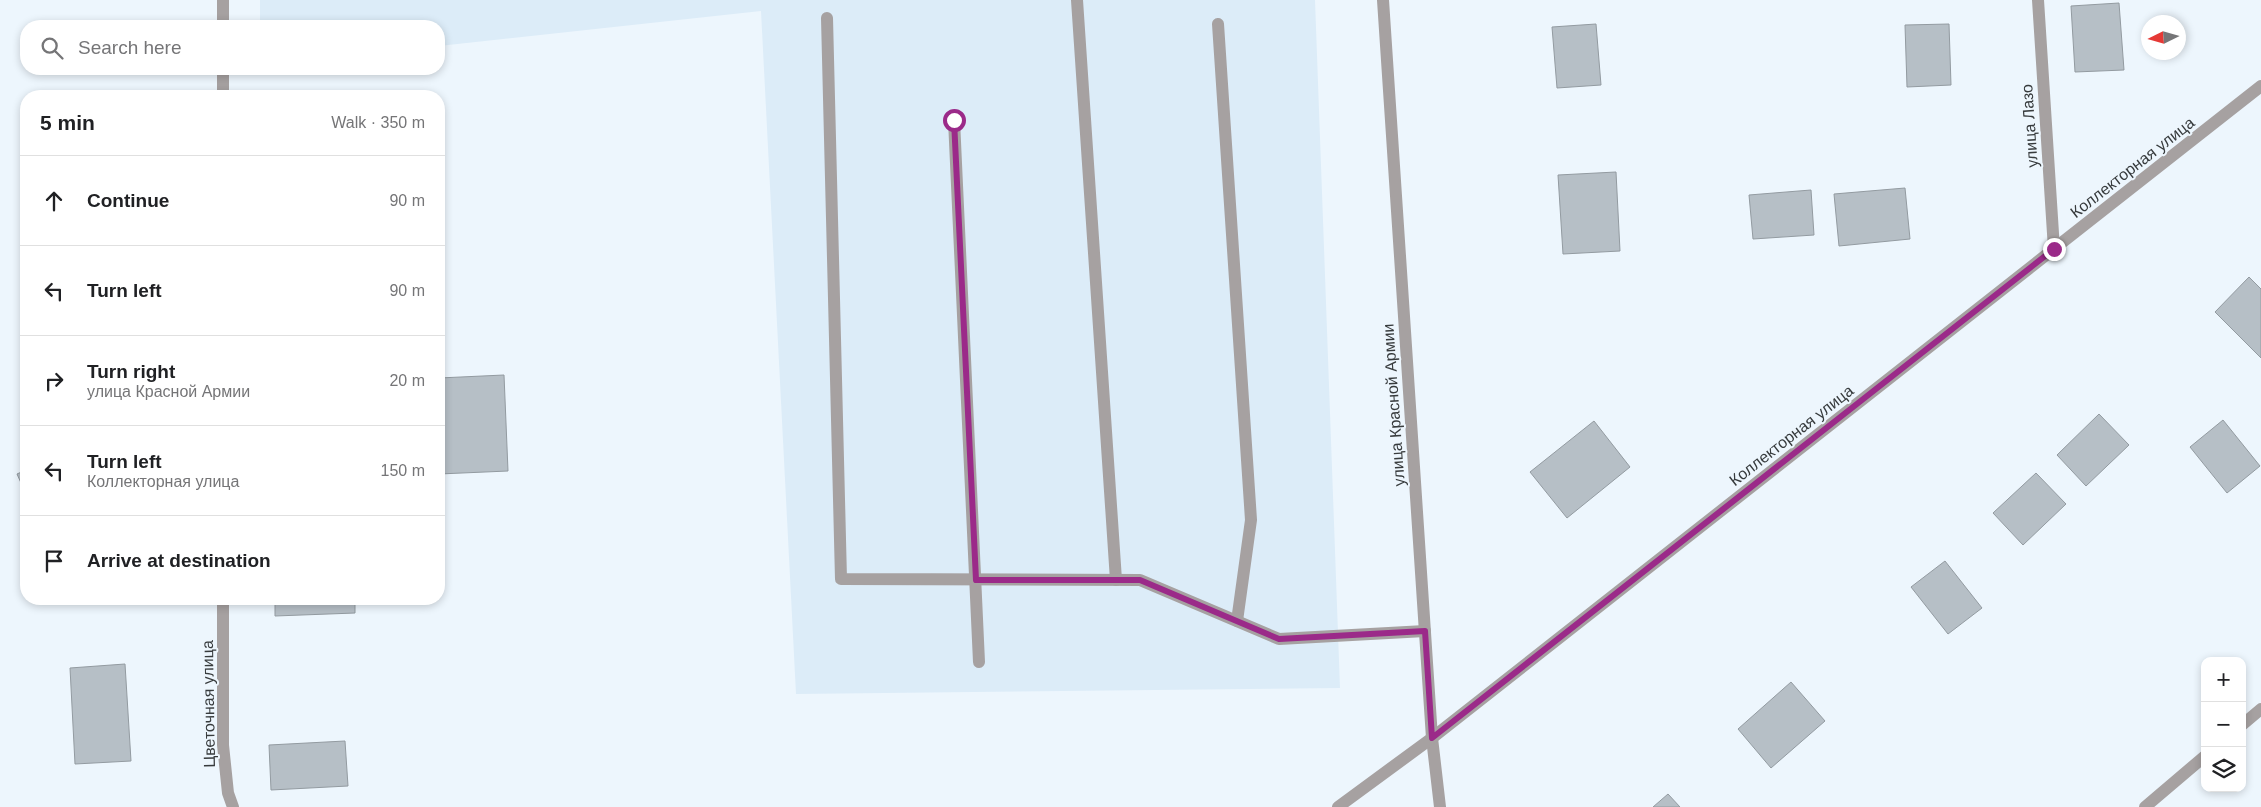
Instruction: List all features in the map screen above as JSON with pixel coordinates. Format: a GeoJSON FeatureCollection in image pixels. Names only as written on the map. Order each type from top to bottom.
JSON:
{"type":"FeatureCollection","features":[{"type":"Feature","properties":{"kind":"street"},"geometry":{"type":"LineString","coordinates":[[223,20],[224,0]]}},
{"type":"Feature","properties":{"kind":"street"},"geometry":{"type":"LineString","coordinates":[[1077,0],[1116,580]]}},
{"type":"Feature","properties":{"kind":"street","name":"улица Красной Армии"},"geometry":{"type":"LineString","coordinates":[[1382,0],[1432,738],[1440,807]]}},
{"type":"Feature","properties":{"kind":"street","name":"улица Лазо"},"geometry":{"type":"LineString","coordinates":[[2038,0],[2054,249]]}},
{"type":"Feature","properties":{"kind":"street"},"geometry":{"type":"LineString","coordinates":[[827,18],[841,579],[1140,580],[1279,639],[1425,631]]}},
{"type":"Feature","properties":{"kind":"street"},"geometry":{"type":"LineString","coordinates":[[1218,24],[1251,520],[1237,621]]}},
{"type":"Feature","properties":{"kind":"street"},"geometry":{"type":"LineString","coordinates":[[223,75],[223,90]]}},
{"type":"Feature","properties":{"kind":"street","name":"Коллекторная улица"},"geometry":{"type":"LineString","coordinates":[[1338,807],[1432,738],[2261,86]]}},
{"type":"Feature","properties":{"kind":"street"},"geometry":{"type":"LineString","coordinates":[[954,120],[979,662]]}},
{"type":"Feature","properties":{"kind":"street","name":"Цветочная улица"},"geometry":{"type":"LineString","coordinates":[[223,605],[223,745],[228,793],[233,807]]}},
{"type":"Feature","properties":{"kind":"street"},"geometry":{"type":"LineString","coordinates":[[2246,722],[2261,709]]}},
{"type":"Feature","properties":{"kind":"street"},"geometry":{"type":"LineString","coordinates":[[2145,807],[2201,759]]}},
{"type":"Feature","properties":{"kind":"shaded area"},"geometry":{"type":"Polygon","coordinates":[[[260,0],[1315,0],[1340,688],[796,694],[761,11],[445,45],[445,20],[260,20],[260,0]]]}},
{"type":"Feature","properties":{"kind":"building"},"geometry":{"type":"Polygon","coordinates":[[[2119,3],[2124,70],[2075,72],[2071,6],[2119,3]]]}},
{"type":"Feature","properties":{"kind":"building"},"geometry":{"type":"Polygon","coordinates":[[[1596,24],[1601,85],[1557,88],[1552,27],[1596,24]]]}},
{"type":"Feature","properties":{"kind":"building"},"geometry":{"type":"Polygon","coordinates":[[[1949,24],[1951,85],[1907,87],[1905,25],[1949,24]]]}},
{"type":"Feature","properties":{"kind":"building"},"geometry":{"type":"Polygon","coordinates":[[[1616,172],[1620,251],[1563,254],[1558,175],[1616,172]]]}},
{"type":"Feature","properties":{"kind":"building"},"geometry":{"type":"Polygon","coordinates":[[[1905,188],[1910,239],[1839,246],[1834,194],[1905,188]]]}},
{"type":"Feature","properties":{"kind":"building"},"geometry":{"type":"Polygon","coordinates":[[[1811,190],[1814,235],[1753,239],[1749,195],[1811,190]]]}},
{"type":"Feature","properties":{"kind":"building"},"geometry":{"type":"Polygon","coordinates":[[[2249,277],[2261,289],[2261,358],[2215,312],[2249,277]]]}},
{"type":"Feature","properties":{"kind":"building"},"geometry":{"type":"Polygon","coordinates":[[[504,375],[508,471],[445,474],[445,378],[504,375]]]}},
{"type":"Feature","properties":{"kind":"building"},"geometry":{"type":"Polygon","coordinates":[[[2099,414],[2129,445],[2086,486],[2057,455],[2099,414]]]}},
{"type":"Feature","properties":{"kind":"building"},"geometry":{"type":"Polygon","coordinates":[[[2223,420],[2260,466],[2227,493],[2190,447],[2223,420]]]}},
{"type":"Feature","properties":{"kind":"building"},"geometry":{"type":"Polygon","coordinates":[[[1594,421],[1630,467],[1567,518],[1530,472],[1594,421]]]}},
{"type":"Feature","properties":{"kind":"building"},"geometry":{"type":"Polygon","coordinates":[[[2036,473],[2066,504],[2023,545],[1993,513],[2036,473]]]}},
{"type":"Feature","properties":{"kind":"building"},"geometry":{"type":"Polygon","coordinates":[[[1945,561],[1982,608],[1948,634],[1911,587],[1945,561]]]}},
{"type":"Feature","properties":{"kind":"building"},"geometry":{"type":"Polygon","coordinates":[[[275,605],[355,605],[355,613],[275,616],[275,605]]]}},
{"type":"Feature","properties":{"kind":"building"},"geometry":{"type":"Polygon","coordinates":[[[125,664],[131,761],[75,764],[70,668],[125,664]]]}},
{"type":"Feature","properties":{"kind":"building"},"geometry":{"type":"Polygon","coordinates":[[[1791,682],[1825,721],[1771,768],[1738,729],[1791,682]]]}},
{"type":"Feature","properties":{"kind":"building"},"geometry":{"type":"Polygon","coordinates":[[[345,741],[348,786],[271,790],[269,745],[345,741]]]}},
{"type":"Feature","properties":{"kind":"building"},"geometry":{"type":"Polygon","coordinates":[[[1668,794],[1680,807],[1653,807],[1668,794]]]}},
{"type":"Feature","properties":{"kind":"route"},"geometry":{"type":"LineString","coordinates":[[954,120],[976,580],[1140,580],[1279,639],[1425,631],[1432,738],[2054,249]]}}]}
